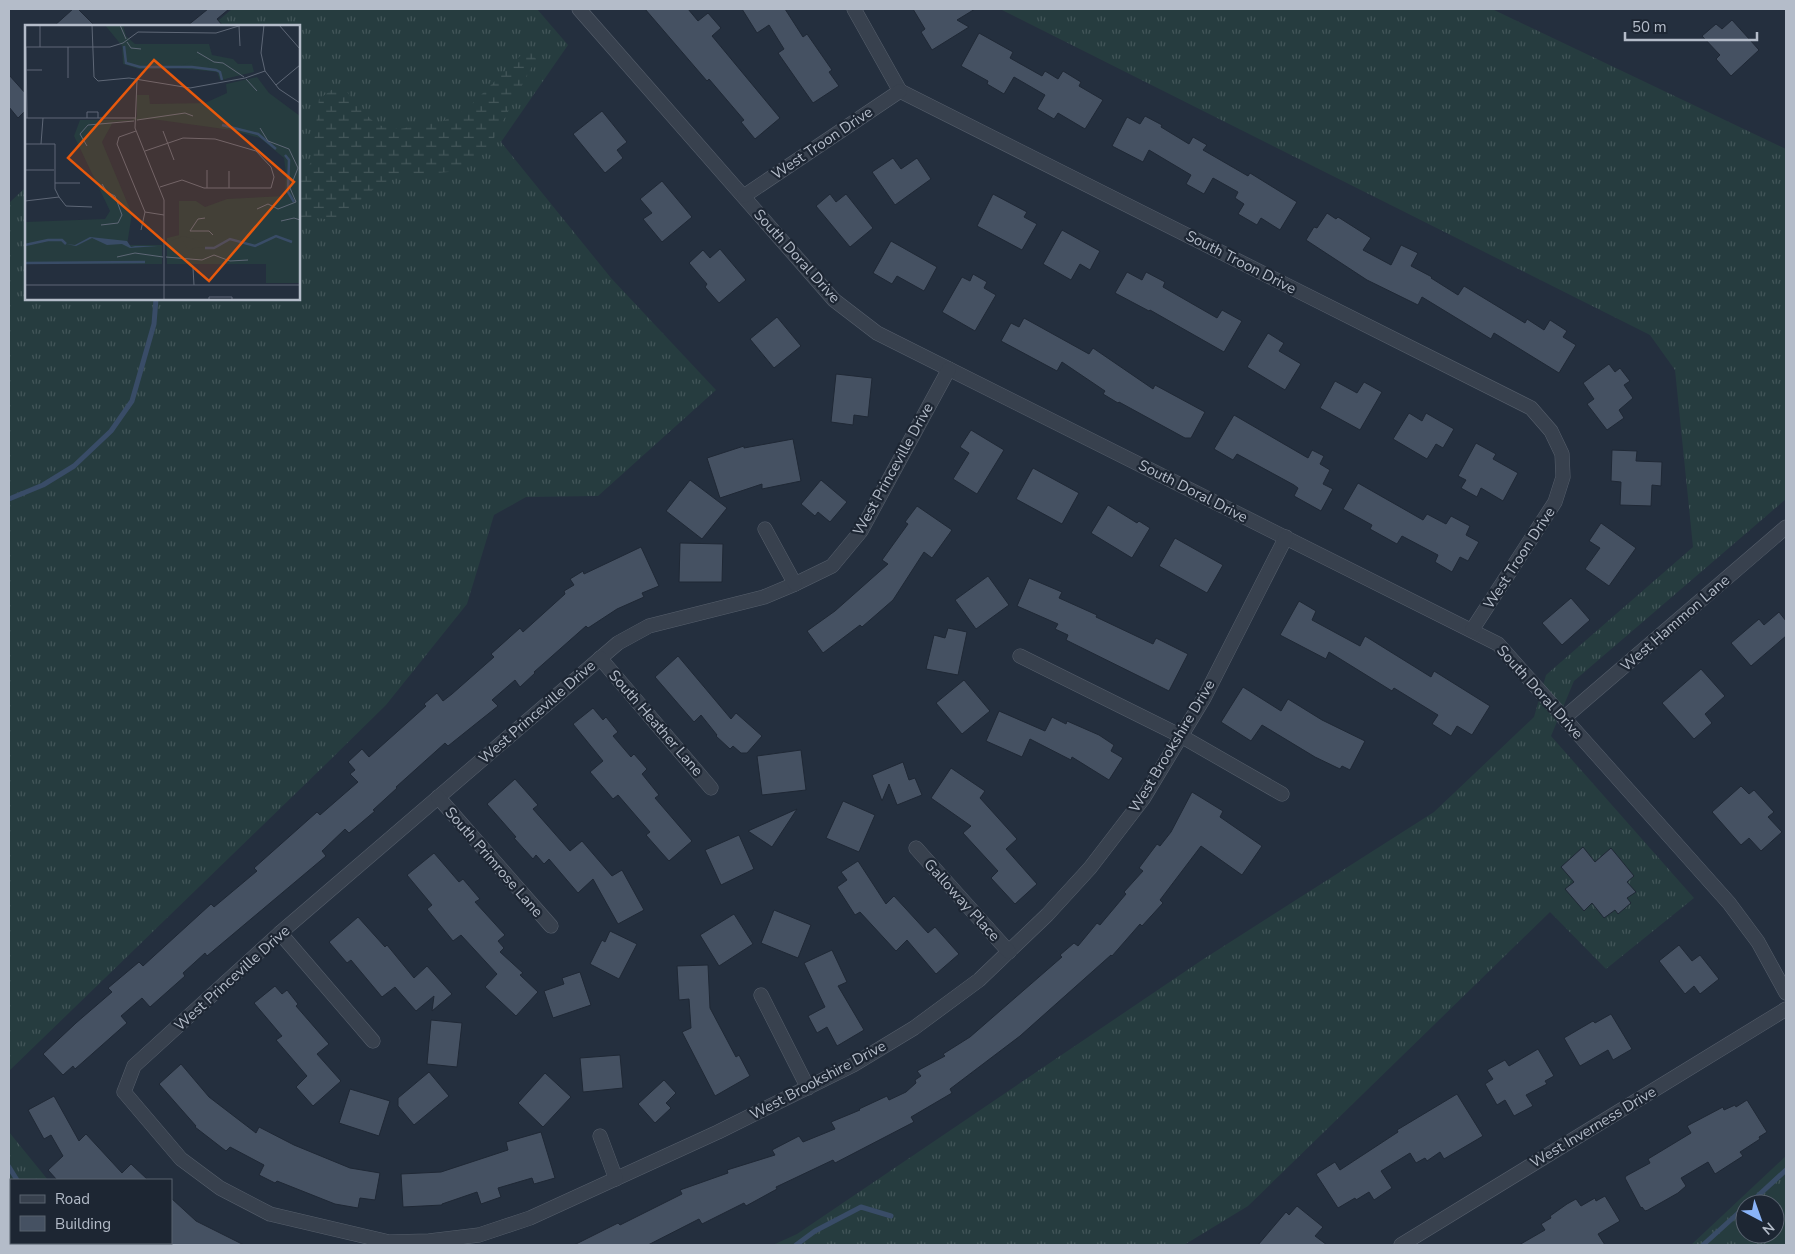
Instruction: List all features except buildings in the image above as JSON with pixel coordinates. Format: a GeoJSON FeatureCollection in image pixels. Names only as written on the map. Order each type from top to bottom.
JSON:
{"type":"FeatureCollection","features":[{"type":"Feature","properties":{"kind":"street","name":"South Doral Drive"},"geometry":{"type":"LineString","coordinates":[[579,9],[834,300],[877,333],[1498,644],[1729,903],[1758,942],[1786,993]]}},
{"type":"Feature","properties":{"kind":"street"},"geometry":{"type":"LineString","coordinates":[[854,9],[900,91]]}},
{"type":"Feature","properties":{"kind":"street","name":"West Troon Drive"},"geometry":{"type":"LineString","coordinates":[[744,196],[900,91]]}},
{"type":"Feature","properties":{"kind":"street","name":"South Troon Drive"},"geometry":{"type":"LineString","coordinates":[[900,91],[1531,408],[1551,431],[1562,454]]}},
{"type":"Feature","properties":{"kind":"street","name":"West Princeville Drive"},"geometry":{"type":"LineString","coordinates":[[124,1092],[134,1066],[280,934],[618,643],[648,626],[764,597],[832,566],[861,531],[949,369]]}},
{"type":"Feature","properties":{"kind":"street","name":"West Troon Drive"},"geometry":{"type":"LineString","coordinates":[[1472,630],[1555,502],[1563,477],[1562,454]]}},
{"type":"Feature","properties":{"kind":"street","name":"West Hammon Lane"},"geometry":{"type":"LineString","coordinates":[[1564,718],[1786,527]]}},
{"type":"Feature","properties":{"kind":"street"},"geometry":{"type":"LineString","coordinates":[[765,529],[795,584]]}},
{"type":"Feature","properties":{"kind":"street","name":"West Brookshire Drive"},"geometry":{"type":"LineString","coordinates":[[124,1092],[181,1159],[220,1188],[270,1214],[389,1242],[429,1241],[479,1235],[530,1218],[718,1132],[853,1065],[914,1028],[979,980],[1048,915],[1090,868],[1143,799],[1204,698],[1286,538]]}},
{"type":"Feature","properties":{"kind":"street"},"geometry":{"type":"LineString","coordinates":[[1020,656],[1180,736],[1282,794]]}},
{"type":"Feature","properties":{"kind":"street","name":"South Heather Lane"},"geometry":{"type":"LineString","coordinates":[[600,658],[711,788]]}},
{"type":"Feature","properties":{"kind":"street","name":"South Primrose Lane"},"geometry":{"type":"LineString","coordinates":[[438,797],[551,926]]}},
{"type":"Feature","properties":{"kind":"street","name":"Galloway Place"},"geometry":{"type":"LineString","coordinates":[[916,848],[1009,952]]}},
{"type":"Feature","properties":{"kind":"street"},"geometry":{"type":"LineString","coordinates":[[280,934],[373,1041]]}},
{"type":"Feature","properties":{"kind":"street"},"geometry":{"type":"LineString","coordinates":[[761,995],[808,1088]]}},
{"type":"Feature","properties":{"kind":"street","name":"West Inverness Drive"},"geometry":{"type":"LineString","coordinates":[[1401,1245],[1786,1009]]}},
{"type":"Feature","properties":{"kind":"street"},"geometry":{"type":"LineString","coordinates":[[600,1136],[616,1179]]}},
{"type":"Feature","properties":{"kind":"green space"},"geometry":{"type":"Polygon","coordinates":[[[232,9],[537,9],[568,45],[501,142],[611,278],[716,390],[598,496],[526,497],[494,515],[467,604],[386,705],[9,1071],[9,203],[25,188],[25,300],[300,300],[300,25],[213,25],[232,9]]]}},
{"type":"Feature","properties":{"kind":"green space"},"geometry":{"type":"Polygon","coordinates":[[[1000,9],[1492,9],[1786,149],[1786,499],[1574,681],[1551,736],[1694,898],[1606,969],[1550,912],[1248,1206],[1184,1245],[773,1245],[797,1234],[1202,960],[1434,812],[1534,717],[1546,675],[1693,547],[1675,370],[1650,335],[1000,9]]]}},
{"type":"Feature","properties":{"kind":"green space"},"geometry":{"type":"Polygon","coordinates":[[[528,48],[536,59],[494,138],[475,161],[448,172],[398,176],[375,188],[338,220],[314,218],[300,221],[300,178],[312,161],[319,99],[333,89],[343,86],[357,106],[377,125],[399,129],[441,122],[467,109],[528,48]]]}},
{"type":"Feature","properties":{"kind":"green space"},"geometry":{"type":"Polygon","coordinates":[[[9,1132],[47,1179],[10,1179],[10,1244],[101,1245],[9,1245],[9,1132]]]}},
{"type":"Feature","properties":{"kind":"green space"},"geometry":{"type":"Polygon","coordinates":[[[1786,1156],[1786,1245],[1691,1245],[1735,1204],[1735,1244],[1785,1244],[1785,1194],[1745,1194],[1786,1156]]]}},
{"type":"Feature","properties":{"kind":"waterway"},"geometry":{"type":"LineString","coordinates":[[9,499],[43,485],[74,466],[111,431],[132,401],[154,324],[156,300]]}},
{"type":"Feature","properties":{"kind":"waterway"},"geometry":{"type":"LineString","coordinates":[[9,1167],[16,1179]]}},
{"type":"Feature","properties":{"kind":"waterway"},"geometry":{"type":"LineString","coordinates":[[1760,1194],[1786,1170]]}},
{"type":"Feature","properties":{"kind":"waterway"},"geometry":{"type":"LineString","coordinates":[[796,1245],[815,1231],[861,1207],[891,1216]]}},
{"type":"Feature","properties":{"kind":"waterway"},"geometry":{"type":"LineString","coordinates":[[1703,1245],[1735,1216]]}}]}
